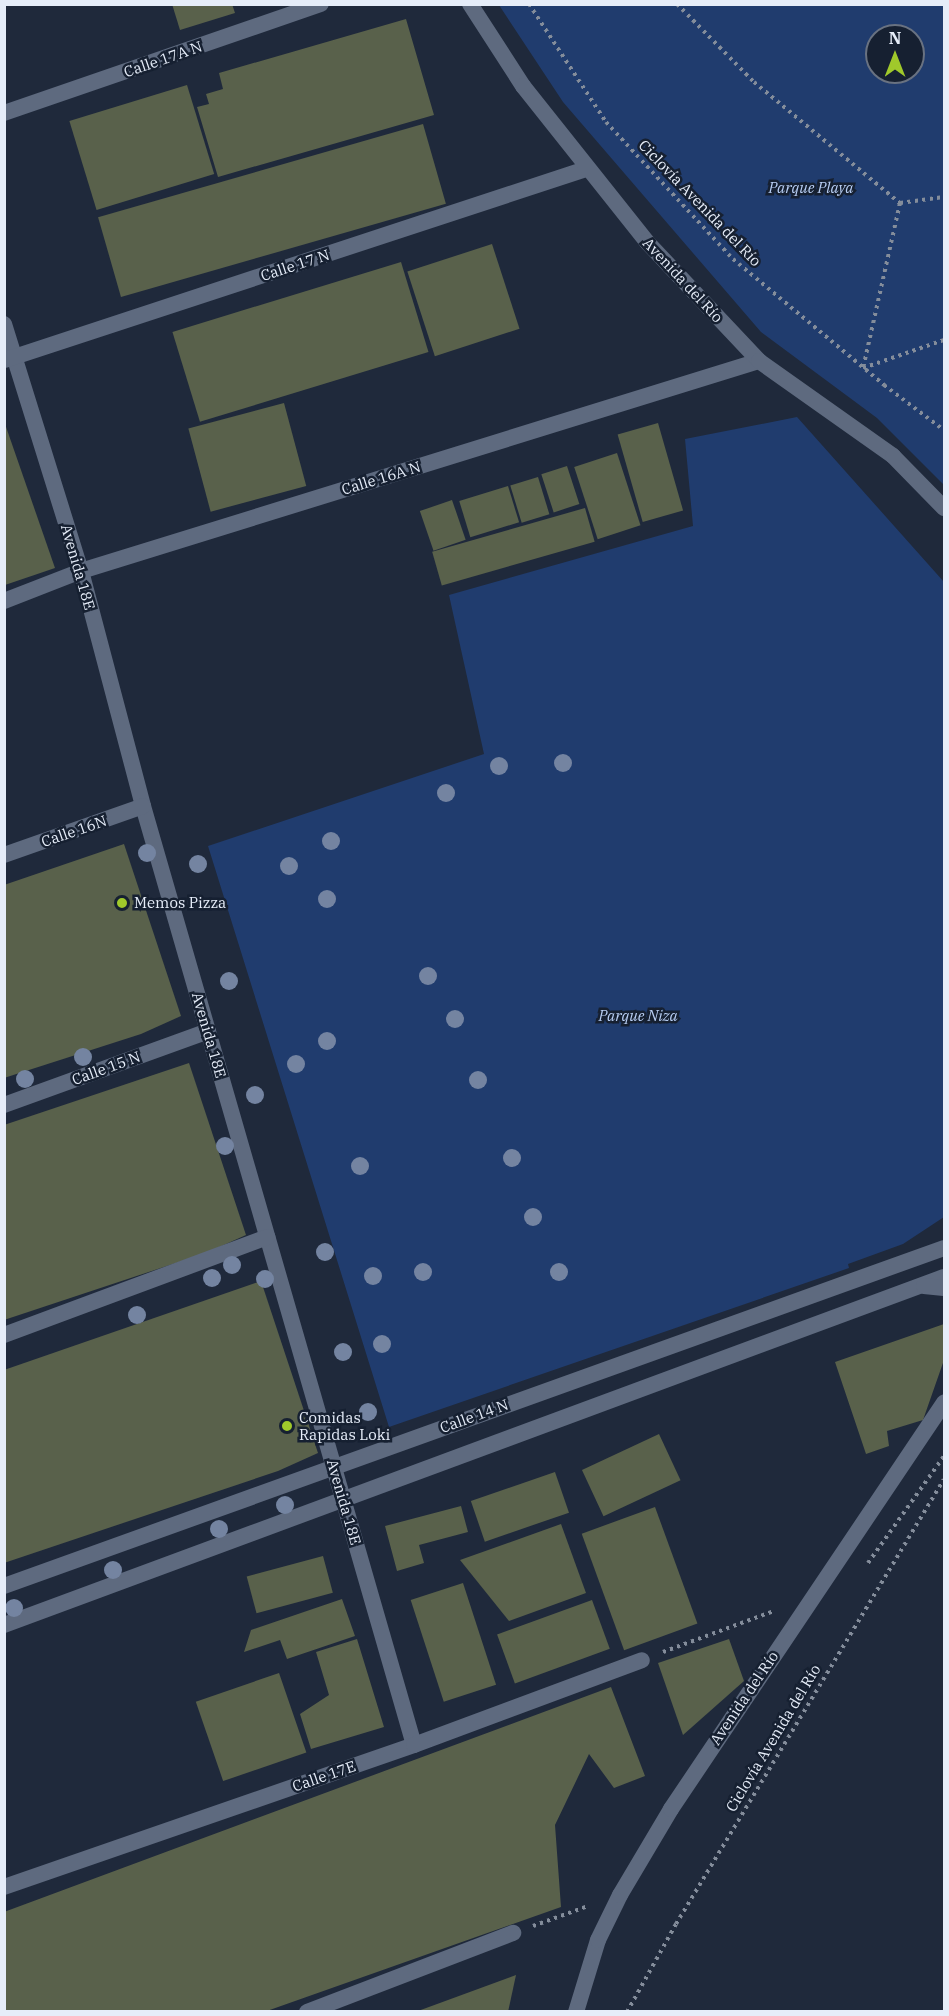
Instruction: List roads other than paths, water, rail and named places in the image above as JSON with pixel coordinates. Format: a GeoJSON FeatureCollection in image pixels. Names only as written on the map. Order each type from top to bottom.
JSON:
{"type":"FeatureCollection","features":[{"type":"Feature","properties":{"kind":"street","name":"Calle 17A N"},"geometry":{"type":"LineString","coordinates":[[4,113],[321,4]]}},
{"type":"Feature","properties":{"kind":"street","name":"Avenida del Río"},"geometry":{"type":"LineString","coordinates":[[470,4],[523,86],[586,169],[646,242],[759,361],[893,456],[945,508]]}},
{"type":"Feature","properties":{"kind":"street","name":"Calle 17 N"},"geometry":{"type":"LineString","coordinates":[[9,359],[586,169]]}},
{"type":"Feature","properties":{"kind":"street","name":"Avenida 18E"},"geometry":{"type":"LineString","coordinates":[[4,324],[9,359],[81,571],[143,806],[414,1745]]}},
{"type":"Feature","properties":{"kind":"street","name":"Calle 16A N"},"geometry":{"type":"LineString","coordinates":[[4,601],[81,571],[759,361]]}},
{"type":"Feature","properties":{"kind":"street","name":"Calle 16N"},"geometry":{"type":"LineString","coordinates":[[4,855],[143,806]]}},
{"type":"Feature","properties":{"kind":"street","name":"Calle 15 N"},"geometry":{"type":"LineString","coordinates":[[4,1105],[208,1031]]}},
{"type":"Feature","properties":{"kind":"street"},"geometry":{"type":"LineString","coordinates":[[4,1335],[267,1238]]}},
{"type":"Feature","properties":{"kind":"street","name":"Calle 14 N"},"geometry":{"type":"LineString","coordinates":[[4,1586],[945,1248]]}},
{"type":"Feature","properties":{"kind":"street"},"geometry":{"type":"LineString","coordinates":[[4,1626],[344,1502],[945,1277]]}},
{"type":"Feature","properties":{"kind":"street"},"geometry":{"type":"LineString","coordinates":[[924,1286],[945,1288]]}},
{"type":"Feature","properties":{"kind":"street","name":"Avenida del Río"},"geometry":{"type":"LineString","coordinates":[[576,2012],[598,1940],[620,1895],[671,1809],[945,1402]]}},
{"type":"Feature","properties":{"kind":"street","name":"Calle 17E"},"geometry":{"type":"LineString","coordinates":[[4,1887],[414,1745],[642,1660]]}},
{"type":"Feature","properties":{"kind":"street"},"geometry":{"type":"LineString","coordinates":[[307,2012],[513,1934]]}},
{"type":"Feature","properties":{"kind":"place","name":"Memos Pizza"},"geometry":{"type":"Point","coordinates":[122,903]}},
{"type":"Feature","properties":{"kind":"place","name":"Comidas Rapidas Loki"},"geometry":{"type":"Point","coordinates":[287,1426]}},
{"type":"Feature","properties":{"kind":"park label","name":"Parque Playa"},"geometry":{"type":"Point","coordinates":[811,188]}},
{"type":"Feature","properties":{"kind":"park label","name":"Parque Niza"},"geometry":{"type":"Point","coordinates":[638,1016]}}]}
